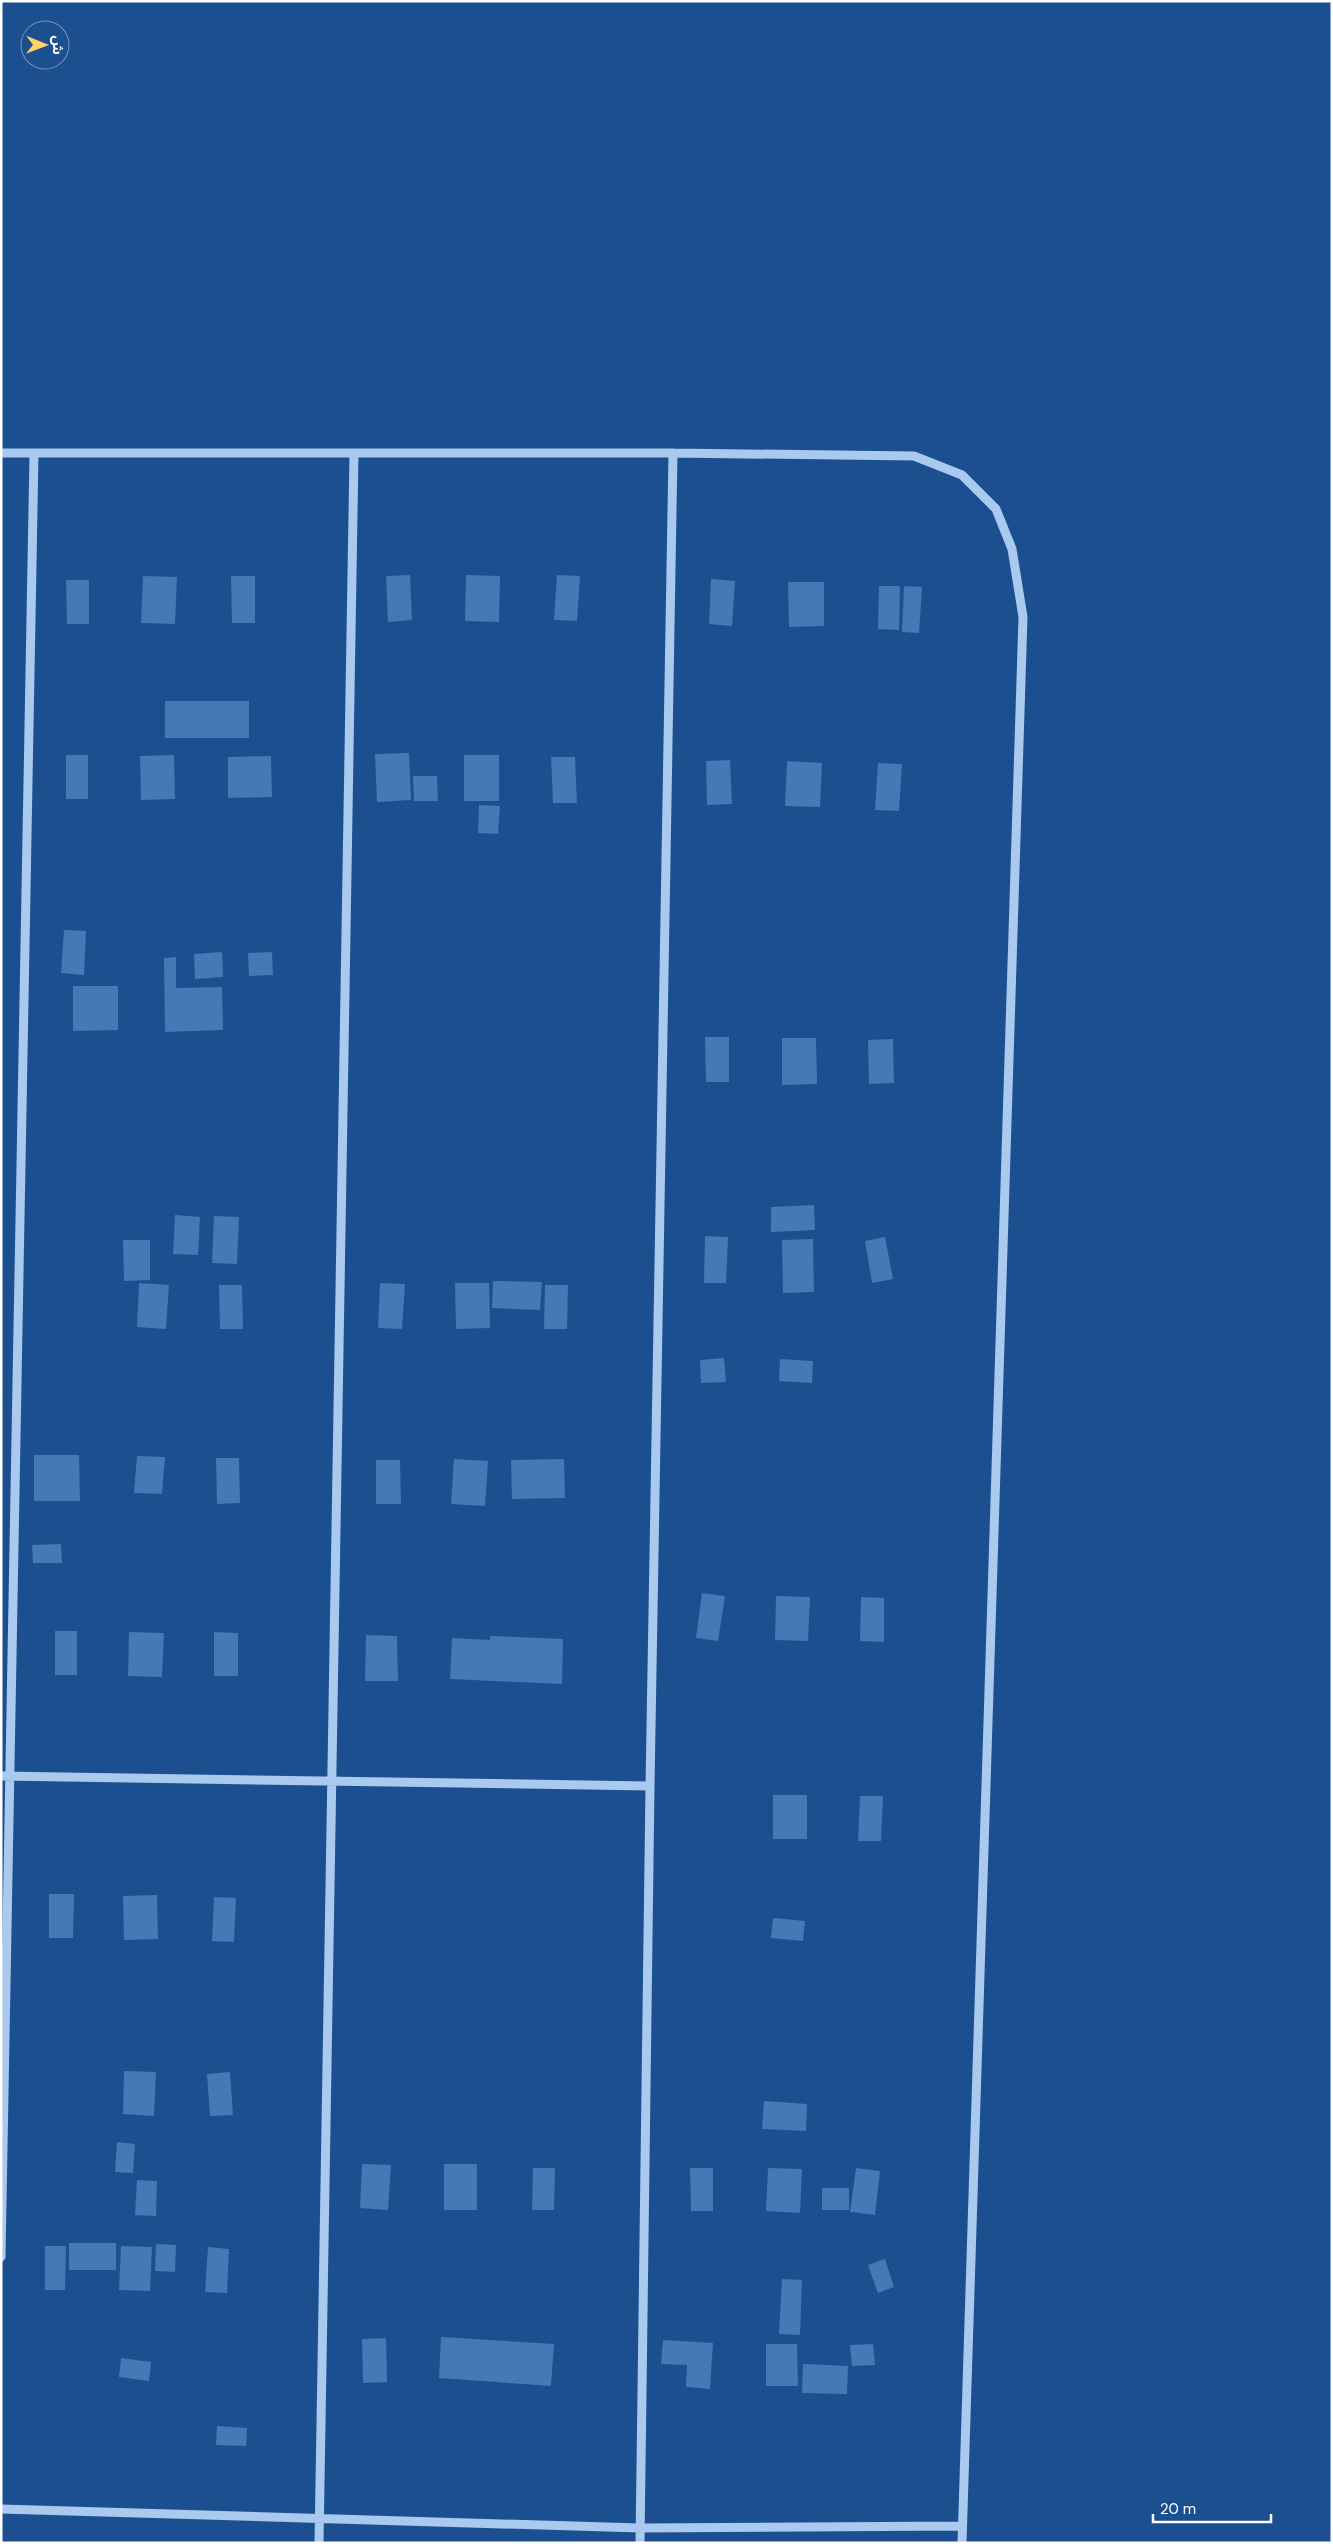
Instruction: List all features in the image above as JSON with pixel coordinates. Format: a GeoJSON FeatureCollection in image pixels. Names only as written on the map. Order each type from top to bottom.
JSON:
{"type":"FeatureCollection","features":[{"type":"Feature","properties":{"kind":"street"},"geometry":{"type":"LineString","coordinates":[[1,453],[354,455],[673,453],[914,456],[962,475],[996,509],[1012,549],[1024,617],[962,2543]]}},
{"type":"Feature","properties":{"kind":"street"},"geometry":{"type":"LineString","coordinates":[[640,2543],[650,1786],[673,453]]}},
{"type":"Feature","properties":{"kind":"street"},"geometry":{"type":"LineString","coordinates":[[1,2257],[5,1776],[34,454]]}},
{"type":"Feature","properties":{"kind":"street"},"geometry":{"type":"LineString","coordinates":[[318,2543],[354,455]]}},
{"type":"Feature","properties":{"kind":"street"},"geometry":{"type":"LineString","coordinates":[[5,1776],[650,1786]]}},
{"type":"Feature","properties":{"kind":"street"},"geometry":{"type":"LineString","coordinates":[[1,2509],[640,2528],[962,2526]]}},
{"type":"Feature","properties":{"kind":"building"},"geometry":{"type":"Polygon","coordinates":[[[410,575],[412,620],[388,622],[386,576],[410,575]]]}},
{"type":"Feature","properties":{"kind":"building"},"geometry":{"type":"Polygon","coordinates":[[[466,575],[500,576],[499,622],[465,621],[466,575]]]}},
{"type":"Feature","properties":{"kind":"building"},"geometry":{"type":"Polygon","coordinates":[[[557,575],[580,576],[577,621],[554,620],[557,575]]]}},
{"type":"Feature","properties":{"kind":"building"},"geometry":{"type":"Polygon","coordinates":[[[143,576],[177,577],[175,624],[141,623],[143,576]]]}},
{"type":"Feature","properties":{"kind":"building"},"geometry":{"type":"Polygon","coordinates":[[[231,576],[255,576],[255,623],[232,623],[231,576]]]}},
{"type":"Feature","properties":{"kind":"building"},"geometry":{"type":"Polygon","coordinates":[[[711,579],[735,581],[732,626],[709,624],[711,579]]]}},
{"type":"Feature","properties":{"kind":"building"},"geometry":{"type":"Polygon","coordinates":[[[66,580],[89,580],[89,624],[67,624],[66,580]]]}},
{"type":"Feature","properties":{"kind":"building"},"geometry":{"type":"Polygon","coordinates":[[[788,582],[824,582],[824,626],[789,627],[788,582]]]}},
{"type":"Feature","properties":{"kind":"building"},"geometry":{"type":"Polygon","coordinates":[[[879,586],[900,586],[899,630],[878,629],[879,586]]]}},
{"type":"Feature","properties":{"kind":"building"},"geometry":{"type":"Polygon","coordinates":[[[904,586],[922,587],[919,633],[902,632],[904,586]]]}},
{"type":"Feature","properties":{"kind":"building"},"geometry":{"type":"Polygon","coordinates":[[[165,701],[249,701],[249,738],[165,738],[165,701]]]}},
{"type":"Feature","properties":{"kind":"building"},"geometry":{"type":"Polygon","coordinates":[[[409,753],[411,800],[377,802],[375,754],[409,753]]]}},
{"type":"Feature","properties":{"kind":"building"},"geometry":{"type":"Polygon","coordinates":[[[66,755],[88,755],[88,799],[66,799],[66,755]]]}},
{"type":"Feature","properties":{"kind":"building"},"geometry":{"type":"Polygon","coordinates":[[[174,755],[175,799],[141,800],[140,756],[174,755]]]}},
{"type":"Feature","properties":{"kind":"building"},"geometry":{"type":"Polygon","coordinates":[[[464,755],[499,755],[499,801],[464,801],[464,755]]]}},
{"type":"Feature","properties":{"kind":"building"},"geometry":{"type":"Polygon","coordinates":[[[271,756],[272,797],[228,798],[228,757],[271,756]]]}},
{"type":"Feature","properties":{"kind":"building"},"geometry":{"type":"Polygon","coordinates":[[[551,757],[575,757],[577,803],[553,803],[551,757]]]}},
{"type":"Feature","properties":{"kind":"building"},"geometry":{"type":"Polygon","coordinates":[[[730,760],[732,804],[707,805],[706,761],[730,760]]]}},
{"type":"Feature","properties":{"kind":"building"},"geometry":{"type":"Polygon","coordinates":[[[787,761],[822,763],[820,807],[785,806],[787,761]]]}},
{"type":"Feature","properties":{"kind":"building"},"geometry":{"type":"Polygon","coordinates":[[[878,763],[902,764],[899,811],[875,810],[878,763]]]}},
{"type":"Feature","properties":{"kind":"building"},"geometry":{"type":"Polygon","coordinates":[[[413,776],[437,776],[438,801],[414,801],[413,776]]]}},
{"type":"Feature","properties":{"kind":"building"},"geometry":{"type":"Polygon","coordinates":[[[479,805],[500,806],[498,834],[478,833],[479,805]]]}},
{"type":"Feature","properties":{"kind":"building"},"geometry":{"type":"Polygon","coordinates":[[[64,930],[86,931],[84,975],[61,973],[64,930]]]}},
{"type":"Feature","properties":{"kind":"building"},"geometry":{"type":"Polygon","coordinates":[[[222,952],[223,977],[195,979],[194,954],[222,952]]]}},
{"type":"Feature","properties":{"kind":"building"},"geometry":{"type":"Polygon","coordinates":[[[272,952],[273,975],[249,976],[248,953],[272,952]]]}},
{"type":"Feature","properties":{"kind":"building"},"geometry":{"type":"Polygon","coordinates":[[[176,957],[176,988],[222,987],[223,1030],[165,1032],[164,958],[176,957]]]}},
{"type":"Feature","properties":{"kind":"building"},"geometry":{"type":"Polygon","coordinates":[[[73,986],[118,986],[118,1030],[73,1031],[73,986]]]}},
{"type":"Feature","properties":{"kind":"building"},"geometry":{"type":"Polygon","coordinates":[[[705,1037],[729,1037],[729,1082],[706,1082],[705,1037]]]}},
{"type":"Feature","properties":{"kind":"building"},"geometry":{"type":"Polygon","coordinates":[[[782,1038],[816,1038],[817,1084],[782,1085],[782,1038]]]}},
{"type":"Feature","properties":{"kind":"building"},"geometry":{"type":"Polygon","coordinates":[[[893,1039],[894,1083],[869,1084],[868,1040],[893,1039]]]}},
{"type":"Feature","properties":{"kind":"building"},"geometry":{"type":"Polygon","coordinates":[[[814,1205],[815,1230],[771,1232],[771,1207],[814,1205]]]}},
{"type":"Feature","properties":{"kind":"building"},"geometry":{"type":"Polygon","coordinates":[[[175,1215],[200,1217],[198,1255],[173,1254],[175,1215]]]}},
{"type":"Feature","properties":{"kind":"building"},"geometry":{"type":"Polygon","coordinates":[[[214,1216],[239,1217],[237,1264],[212,1263],[214,1216]]]}},
{"type":"Feature","properties":{"kind":"building"},"geometry":{"type":"Polygon","coordinates":[[[705,1236],[728,1237],[726,1283],[704,1283],[705,1236]]]}},
{"type":"Feature","properties":{"kind":"building"},"geometry":{"type":"Polygon","coordinates":[[[885,1237],[893,1279],[872,1283],[865,1241],[885,1237]]]}},
{"type":"Feature","properties":{"kind":"building"},"geometry":{"type":"Polygon","coordinates":[[[813,1239],[814,1292],[783,1293],[782,1240],[813,1239]]]}},
{"type":"Feature","properties":{"kind":"building"},"geometry":{"type":"Polygon","coordinates":[[[123,1240],[150,1240],[150,1280],[124,1281],[123,1240]]]}},
{"type":"Feature","properties":{"kind":"building"},"geometry":{"type":"Polygon","coordinates":[[[493,1281],[542,1282],[540,1310],[492,1308],[493,1281]]]}},
{"type":"Feature","properties":{"kind":"building"},"geometry":{"type":"Polygon","coordinates":[[[139,1283],[169,1285],[166,1329],[137,1327],[139,1283]]]}},
{"type":"Feature","properties":{"kind":"building"},"geometry":{"type":"Polygon","coordinates":[[[380,1283],[405,1284],[402,1329],[378,1328],[380,1283]]]}},
{"type":"Feature","properties":{"kind":"building"},"geometry":{"type":"Polygon","coordinates":[[[455,1283],[489,1283],[490,1328],[456,1329],[455,1283]]]}},
{"type":"Feature","properties":{"kind":"building"},"geometry":{"type":"Polygon","coordinates":[[[219,1285],[242,1285],[243,1329],[220,1329],[219,1285]]]}},
{"type":"Feature","properties":{"kind":"building"},"geometry":{"type":"Polygon","coordinates":[[[545,1285],[568,1285],[567,1329],[544,1329],[545,1285]]]}},
{"type":"Feature","properties":{"kind":"building"},"geometry":{"type":"Polygon","coordinates":[[[724,1358],[726,1382],[701,1383],[700,1360],[724,1358]]]}},
{"type":"Feature","properties":{"kind":"building"},"geometry":{"type":"Polygon","coordinates":[[[780,1359],[813,1361],[812,1383],[779,1381],[780,1359]]]}},
{"type":"Feature","properties":{"kind":"building"},"geometry":{"type":"Polygon","coordinates":[[[34,1455],[79,1455],[80,1501],[34,1501],[34,1455]]]}},
{"type":"Feature","properties":{"kind":"building"},"geometry":{"type":"Polygon","coordinates":[[[137,1456],[165,1457],[162,1494],[134,1493],[137,1456]]]}},
{"type":"Feature","properties":{"kind":"building"},"geometry":{"type":"Polygon","coordinates":[[[216,1458],[239,1458],[240,1503],[217,1504],[216,1458]]]}},
{"type":"Feature","properties":{"kind":"building"},"geometry":{"type":"Polygon","coordinates":[[[454,1459],[488,1461],[485,1506],[451,1504],[454,1459]]]}},
{"type":"Feature","properties":{"kind":"building"},"geometry":{"type":"Polygon","coordinates":[[[564,1459],[565,1498],[512,1499],[511,1460],[564,1459]]]}},
{"type":"Feature","properties":{"kind":"building"},"geometry":{"type":"Polygon","coordinates":[[[376,1460],[400,1460],[401,1504],[376,1504],[376,1460]]]}},
{"type":"Feature","properties":{"kind":"building"},"geometry":{"type":"Polygon","coordinates":[[[61,1544],[62,1563],[33,1563],[32,1545],[61,1544]]]}},
{"type":"Feature","properties":{"kind":"building"},"geometry":{"type":"Polygon","coordinates":[[[702,1593],[725,1596],[718,1641],[696,1638],[702,1593]]]}},
{"type":"Feature","properties":{"kind":"building"},"geometry":{"type":"Polygon","coordinates":[[[776,1596],[810,1597],[808,1641],[775,1640],[776,1596]]]}},
{"type":"Feature","properties":{"kind":"building"},"geometry":{"type":"Polygon","coordinates":[[[861,1597],[884,1598],[884,1642],[860,1641],[861,1597]]]}},
{"type":"Feature","properties":{"kind":"building"},"geometry":{"type":"Polygon","coordinates":[[[55,1631],[77,1631],[77,1675],[55,1675],[55,1631]]]}},
{"type":"Feature","properties":{"kind":"building"},"geometry":{"type":"Polygon","coordinates":[[[129,1632],[164,1633],[162,1677],[128,1676],[129,1632]]]}},
{"type":"Feature","properties":{"kind":"building"},"geometry":{"type":"Polygon","coordinates":[[[214,1632],[238,1633],[238,1676],[214,1676],[214,1632]]]}},
{"type":"Feature","properties":{"kind":"building"},"geometry":{"type":"Polygon","coordinates":[[[366,1635],[397,1636],[398,1681],[365,1681],[366,1635]]]}},
{"type":"Feature","properties":{"kind":"building"},"geometry":{"type":"Polygon","coordinates":[[[490,1636],[563,1639],[562,1684],[450,1679],[452,1638],[490,1640],[490,1636]]]}},
{"type":"Feature","properties":{"kind":"building"},"geometry":{"type":"Polygon","coordinates":[[[773,1795],[807,1795],[807,1839],[773,1839],[773,1795]]]}},
{"type":"Feature","properties":{"kind":"building"},"geometry":{"type":"Polygon","coordinates":[[[860,1796],[883,1796],[881,1841],[858,1841],[860,1796]]]}},
{"type":"Feature","properties":{"kind":"building"},"geometry":{"type":"Polygon","coordinates":[[[49,1894],[74,1894],[73,1938],[49,1938],[49,1894]]]}},
{"type":"Feature","properties":{"kind":"building"},"geometry":{"type":"Polygon","coordinates":[[[157,1895],[158,1939],[124,1940],[123,1896],[157,1895]]]}},
{"type":"Feature","properties":{"kind":"building"},"geometry":{"type":"Polygon","coordinates":[[[214,1897],[236,1898],[234,1942],[212,1941],[214,1897]]]}},
{"type":"Feature","properties":{"kind":"building"},"geometry":{"type":"Polygon","coordinates":[[[773,1918],[805,1921],[803,1941],[771,1938],[773,1918]]]}},
{"type":"Feature","properties":{"kind":"building"},"geometry":{"type":"Polygon","coordinates":[[[124,2071],[156,2072],[154,2116],[123,2114],[124,2071]]]}},
{"type":"Feature","properties":{"kind":"building"},"geometry":{"type":"Polygon","coordinates":[[[230,2072],[233,2115],[210,2116],[207,2074],[230,2072]]]}},
{"type":"Feature","properties":{"kind":"building"},"geometry":{"type":"Polygon","coordinates":[[[764,2101],[807,2104],[806,2131],[762,2129],[764,2101]]]}},
{"type":"Feature","properties":{"kind":"building"},"geometry":{"type":"Polygon","coordinates":[[[117,2142],[135,2144],[133,2173],[115,2172],[117,2142]]]}},
{"type":"Feature","properties":{"kind":"building"},"geometry":{"type":"Polygon","coordinates":[[[362,2164],[391,2165],[388,2210],[360,2208],[362,2164]]]}},
{"type":"Feature","properties":{"kind":"building"},"geometry":{"type":"Polygon","coordinates":[[[444,2164],[477,2164],[477,2210],[444,2210],[444,2164]]]}},
{"type":"Feature","properties":{"kind":"building"},"geometry":{"type":"Polygon","coordinates":[[[533,2168],[555,2168],[554,2210],[532,2210],[533,2168]]]}},
{"type":"Feature","properties":{"kind":"building"},"geometry":{"type":"Polygon","coordinates":[[[690,2168],[713,2168],[713,2211],[691,2211],[690,2168]]]}},
{"type":"Feature","properties":{"kind":"building"},"geometry":{"type":"Polygon","coordinates":[[[768,2168],[802,2169],[800,2213],[766,2211],[768,2168]]]}},
{"type":"Feature","properties":{"kind":"building"},"geometry":{"type":"Polygon","coordinates":[[[856,2168],[880,2171],[875,2215],[850,2212],[856,2168]]]}},
{"type":"Feature","properties":{"kind":"building"},"geometry":{"type":"Polygon","coordinates":[[[137,2180],[157,2181],[156,2216],[135,2215],[137,2180]]]}},
{"type":"Feature","properties":{"kind":"building"},"geometry":{"type":"Polygon","coordinates":[[[822,2188],[849,2188],[849,2210],[822,2210],[822,2188]]]}},
{"type":"Feature","properties":{"kind":"building"},"geometry":{"type":"Polygon","coordinates":[[[69,2243],[116,2243],[116,2270],[69,2270],[69,2243]]]}},
{"type":"Feature","properties":{"kind":"building"},"geometry":{"type":"Polygon","coordinates":[[[156,2244],[176,2245],[175,2272],[155,2271],[156,2244]]]}},
{"type":"Feature","properties":{"kind":"building"},"geometry":{"type":"Polygon","coordinates":[[[45,2246],[66,2246],[65,2290],[45,2290],[45,2246]]]}},
{"type":"Feature","properties":{"kind":"building"},"geometry":{"type":"Polygon","coordinates":[[[121,2246],[152,2247],[150,2291],[119,2290],[121,2246]]]}},
{"type":"Feature","properties":{"kind":"building"},"geometry":{"type":"Polygon","coordinates":[[[208,2247],[229,2249],[227,2293],[205,2292],[208,2247]]]}},
{"type":"Feature","properties":{"kind":"building"},"geometry":{"type":"Polygon","coordinates":[[[885,2259],[894,2287],[878,2293],[868,2265],[885,2259]]]}},
{"type":"Feature","properties":{"kind":"building"},"geometry":{"type":"Polygon","coordinates":[[[782,2279],[802,2280],[800,2335],[779,2334],[782,2279]]]}},
{"type":"Feature","properties":{"kind":"building"},"geometry":{"type":"Polygon","coordinates":[[[441,2337],[554,2344],[551,2386],[439,2378],[441,2337]]]}},
{"type":"Feature","properties":{"kind":"building"},"geometry":{"type":"Polygon","coordinates":[[[386,2338],[387,2382],[363,2383],[362,2339],[386,2338]]]}},
{"type":"Feature","properties":{"kind":"building"},"geometry":{"type":"Polygon","coordinates":[[[663,2340],[713,2343],[710,2389],[686,2387],[687,2365],[661,2364],[663,2340]]]}},
{"type":"Feature","properties":{"kind":"building"},"geometry":{"type":"Polygon","coordinates":[[[766,2344],[797,2344],[798,2386],[766,2386],[766,2344]]]}},
{"type":"Feature","properties":{"kind":"building"},"geometry":{"type":"Polygon","coordinates":[[[873,2344],[875,2365],[852,2366],[850,2345],[873,2344]]]}},
{"type":"Feature","properties":{"kind":"building"},"geometry":{"type":"Polygon","coordinates":[[[121,2358],[151,2362],[149,2381],[119,2377],[121,2358]]]}},
{"type":"Feature","properties":{"kind":"building"},"geometry":{"type":"Polygon","coordinates":[[[803,2364],[848,2366],[847,2394],[802,2393],[803,2364]]]}},
{"type":"Feature","properties":{"kind":"building"},"geometry":{"type":"Polygon","coordinates":[[[217,2426],[247,2428],[246,2446],[216,2445],[217,2426]]]}}]}
